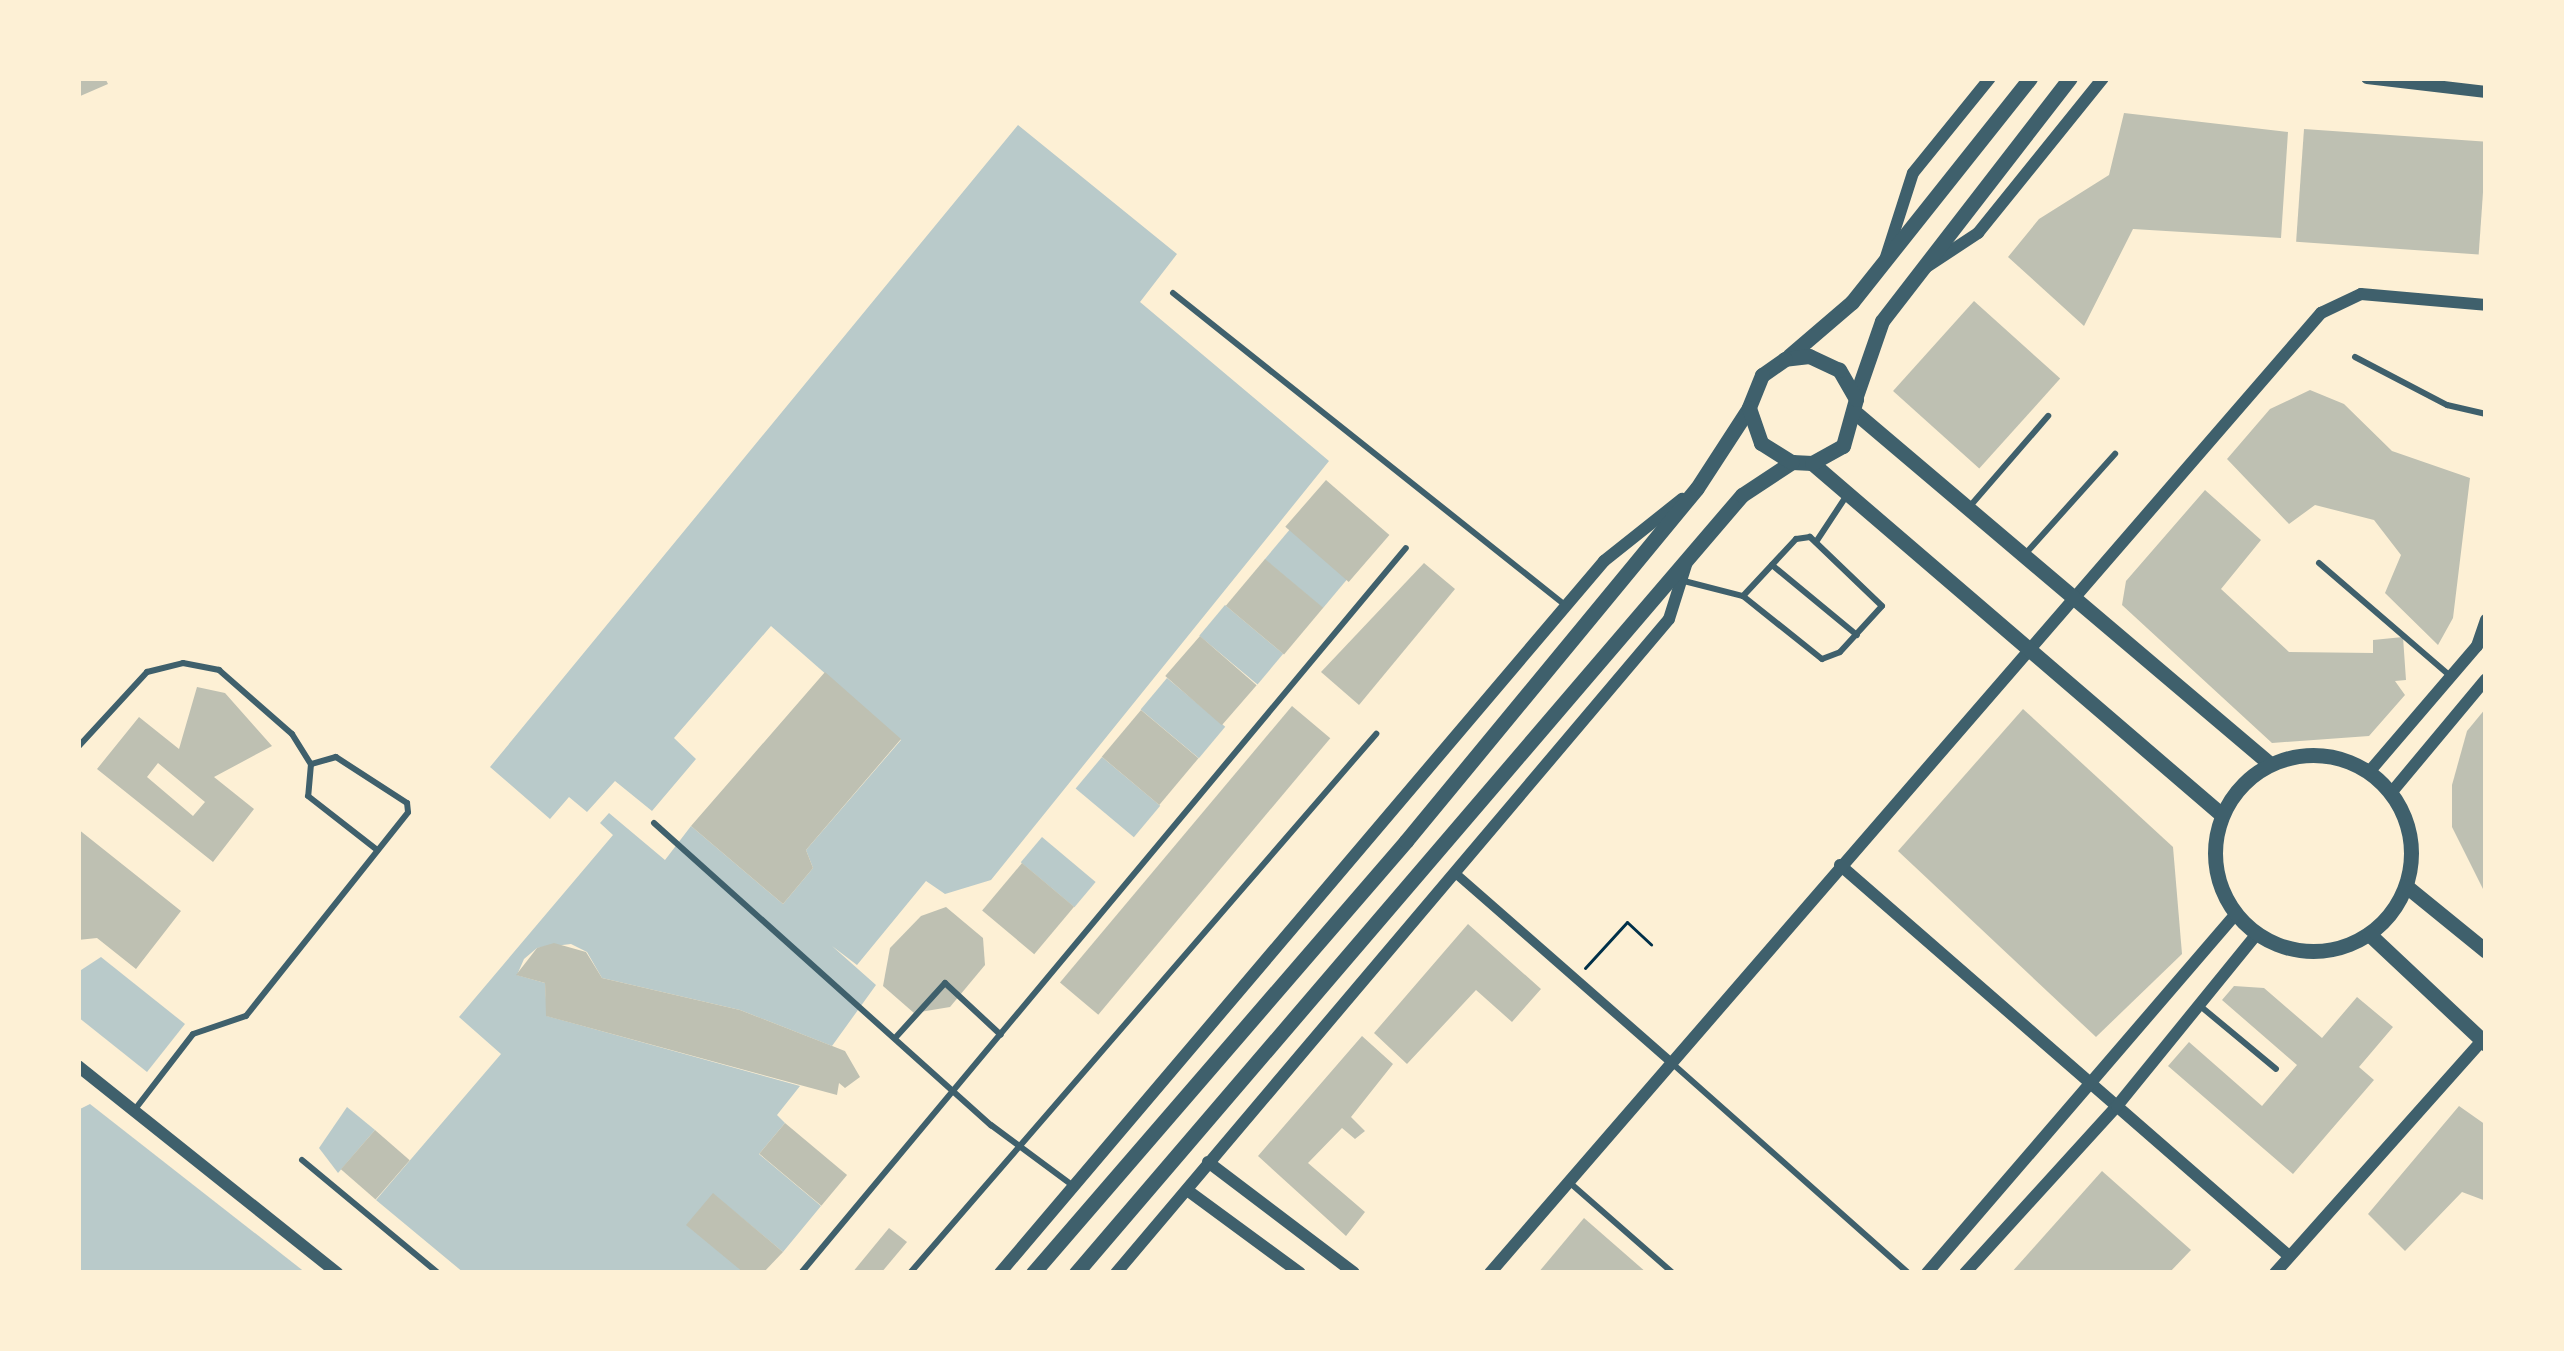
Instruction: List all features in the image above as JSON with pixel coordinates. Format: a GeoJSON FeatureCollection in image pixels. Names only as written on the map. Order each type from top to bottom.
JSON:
{"type":"FeatureCollection","features":[{"type":"Feature","properties":{"kind":"street"},"geometry":{"type":"LineString","coordinates":[[1885,260],[1913,172],[1990,78]]}},
{"type":"Feature","properties":{"kind":"street"},"geometry":{"type":"LineString","coordinates":[[1033,1273],[1697,488],[1749,408],[1762,375],[1835,319],[2030,78]]}},
{"type":"Feature","properties":{"kind":"street"},"geometry":{"type":"LineString","coordinates":[[1076,1273],[1742,495],[1792,463],[1811,463],[1843,446],[1882,320],[2070,78]]}},
{"type":"Feature","properties":{"kind":"street"},"geometry":{"type":"LineString","coordinates":[[1914,274],[1978,233],[2103,78]]}},
{"type":"Feature","properties":{"kind":"street"},"geometry":{"type":"LineString","coordinates":[[2366,78],[2486,92]]}},
{"type":"Feature","properties":{"kind":"street"},"geometry":{"type":"LineString","coordinates":[[1490,1273],[2072,595],[2320,314],[2361,294],[2486,305]]}},
{"type":"Feature","properties":{"kind":"street"},"geometry":{"type":"LineString","coordinates":[[1785,359],[1825,361],[1856,406],[2270,764]]}},
{"type":"Feature","properties":{"kind":"street"},"geometry":{"type":"LineString","coordinates":[[1749,408],[1761,443],[1792,463]]}},
{"type":"Feature","properties":{"kind":"street"},"geometry":{"type":"LineString","coordinates":[[1811,463],[2222,815]]}},
{"type":"Feature","properties":{"kind":"street"},"geometry":{"type":"LineString","coordinates":[[1000,1273],[1566,606],[1617,549],[1697,488]]}},
{"type":"Feature","properties":{"kind":"street"},"geometry":{"type":"LineString","coordinates":[[1116,1273],[1669,619],[1688,556]]}},
{"type":"Feature","properties":{"kind":"street"},"geometry":{"type":"LineString","coordinates":[[2368,772],[2451,677],[2486,620]]}},
{"type":"Feature","properties":{"kind":"street"},"geometry":{"type":"LineString","coordinates":[[2391,793],[2486,679]]}},
{"type":"Feature","properties":{"kind":"street"},"geometry":{"type":"LineString","coordinates":[[2303,755],[2368,772],[2391,793],[2411,854],[2406,886],[2369,934],[2313,952],[2257,934],[2236,914],[2220,884],[2215,849],[2222,815],[2242,785],[2270,764],[2303,755]]}},
{"type":"Feature","properties":{"kind":"street"},"geometry":{"type":"LineString","coordinates":[[1840,865],[2289,1256]]}},
{"type":"Feature","properties":{"kind":"street"},"geometry":{"type":"LineString","coordinates":[[1454,872],[1672,1063]]}},
{"type":"Feature","properties":{"kind":"street"},"geometry":{"type":"LineString","coordinates":[[2406,886],[2486,951]]}},
{"type":"Feature","properties":{"kind":"street"},"geometry":{"type":"LineString","coordinates":[[1927,1273],[2092,1087],[2236,914]]}},
{"type":"Feature","properties":{"kind":"street"},"geometry":{"type":"LineString","coordinates":[[1965,1273],[2117,1106],[2257,934]]}},
{"type":"Feature","properties":{"kind":"street"},"geometry":{"type":"LineString","coordinates":[[2275,1273],[2484,1042],[2369,934]]}},
{"type":"Feature","properties":{"kind":"street"},"geometry":{"type":"LineString","coordinates":[[78,1066],[337,1273]]}},
{"type":"Feature","properties":{"kind":"street"},"geometry":{"type":"LineString","coordinates":[[1208,1162],[1354,1273]]}},
{"type":"Feature","properties":{"kind":"street"},"geometry":{"type":"LineString","coordinates":[[1187,1190],[1300,1273]]}},
{"type":"Feature","properties":{"kind":"lane"},"geometry":{"type":"LineString","coordinates":[[1173,293],[1566,606]]}},
{"type":"Feature","properties":{"kind":"lane"},"geometry":{"type":"LineString","coordinates":[[2355,357],[2447,405],[2486,414]]}},
{"type":"Feature","properties":{"kind":"lane"},"geometry":{"type":"LineString","coordinates":[[1969,508],[2048,416]]}},
{"type":"Feature","properties":{"kind":"lane"},"geometry":{"type":"LineString","coordinates":[[2025,555],[2115,454]]}},
{"type":"Feature","properties":{"kind":"lane"},"geometry":{"type":"LineString","coordinates":[[1816,542],[1848,494]]}},
{"type":"Feature","properties":{"kind":"lane"},"geometry":{"type":"LineString","coordinates":[[1684,581],[1743,596],[1822,659],[1879,613],[1880,599],[1816,542],[1796,539],[1743,596]]}},
{"type":"Feature","properties":{"kind":"lane"},"geometry":{"type":"LineString","coordinates":[[801,1273],[1406,548]]}},
{"type":"Feature","properties":{"kind":"lane"},"geometry":{"type":"LineString","coordinates":[[2319,563],[2451,677]]}},
{"type":"Feature","properties":{"kind":"lane"},"geometry":{"type":"LineString","coordinates":[[1772,565],[1857,635]]}},
{"type":"Feature","properties":{"kind":"lane"},"geometry":{"type":"LineString","coordinates":[[78,746],[124,687],[183,663],[220,670],[254,693],[311,764],[308,796],[377,850]]}},
{"type":"Feature","properties":{"kind":"lane"},"geometry":{"type":"LineString","coordinates":[[910,1273],[1376,734]]}},
{"type":"Feature","properties":{"kind":"lane"},"geometry":{"type":"LineString","coordinates":[[134,1111],[194,1034],[245,1016],[377,850],[407,803],[336,757],[311,764]]}},
{"type":"Feature","properties":{"kind":"lane"},"geometry":{"type":"LineString","coordinates":[[654,823],[1019,1146],[1074,1186]]}},
{"type":"Feature","properties":{"kind":"lane"},"geometry":{"type":"LineString","coordinates":[[896,1037],[945,983],[1001,1035]]}},
{"type":"Feature","properties":{"kind":"lane"},"geometry":{"type":"LineString","coordinates":[[2200,1005],[2276,1069]]}},
{"type":"Feature","properties":{"kind":"lane"},"geometry":{"type":"LineString","coordinates":[[1672,1063],[1908,1273]]}},
{"type":"Feature","properties":{"kind":"lane"},"geometry":{"type":"LineString","coordinates":[[302,1160],[438,1273]]}},
{"type":"Feature","properties":{"kind":"lane"},"geometry":{"type":"LineString","coordinates":[[1569,1182],[1673,1273]]}},
{"type":"Feature","properties":{"kind":"path"},"geometry":{"type":"LineString","coordinates":[[1576,979],[1627,922],[1651,944]]}},
{"type":"Feature","properties":{"kind":"shaded area"},"geometry":{"type":"Polygon","coordinates":[[[1018,125],[1177,254],[1140,302],[1329,461],[991,880],[945,894],[926,881],[857,965],[832,946],[876,985],[832,1046],[740,1010],[602,978],[587,952],[571,944],[537,948],[524,959],[517,975],[545,983],[547,1016],[800,1086],[777,1115],[785,1123],[759,1154],[821,1206],[783,1252],[713,1194],[744,1273],[464,1273],[376,1200],[501,1054],[459,1017],[613,835],[600,823],[609,813],[665,860],[691,826],[783,904],[813,868],[806,850],[901,740],[771,626],[674,738],[696,759],[652,811],[615,781],[587,812],[569,797],[550,819],[490,767],[1018,125]]]}},
{"type":"Feature","properties":{"kind":"shaded area"},"geometry":{"type":"Polygon","coordinates":[[[1291,528],[1349,577],[1323,608],[1265,559],[1291,528]]]}},
{"type":"Feature","properties":{"kind":"shaded area"},"geometry":{"type":"Polygon","coordinates":[[[1225,605],[1283,654],[1258,684],[1199,636],[1225,605]]]}},
{"type":"Feature","properties":{"kind":"shaded area"},"geometry":{"type":"Polygon","coordinates":[[[1167,678],[1225,727],[1199,758],[1141,709],[1167,678]]]}},
{"type":"Feature","properties":{"kind":"shaded area"},"geometry":{"type":"Polygon","coordinates":[[[1102,757],[1160,806],[1134,837],[1076,788],[1102,757]]]}},
{"type":"Feature","properties":{"kind":"shaded area"},"geometry":{"type":"Polygon","coordinates":[[[1042,837],[1096,882],[1074,907],[1021,862],[1042,837]]]}},
{"type":"Feature","properties":{"kind":"shaded area"},"geometry":{"type":"Polygon","coordinates":[[[101,957],[185,1024],[147,1072],[78,1017],[78,972],[101,957]]]}},
{"type":"Feature","properties":{"kind":"shaded area"},"geometry":{"type":"Polygon","coordinates":[[[90,1104],[306,1273],[78,1273],[78,1110],[90,1104]]]}},
{"type":"Feature","properties":{"kind":"shaded area"},"geometry":{"type":"Polygon","coordinates":[[[347,1107],[375,1130],[338,1173],[319,1148],[347,1107]]]}},
{"type":"Feature","properties":{"kind":"building"},"geometry":{"type":"Polygon","coordinates":[[[78,78],[105,78],[108,84],[78,97],[78,78]]]}},
{"type":"Feature","properties":{"kind":"building"},"geometry":{"type":"Polygon","coordinates":[[[2124,113],[2288,132],[2281,238],[2133,229],[2084,326],[2008,257],[2039,219],[2109,175],[2124,113]]]}},
{"type":"Feature","properties":{"kind":"building"},"geometry":{"type":"Polygon","coordinates":[[[2304,129],[2486,142],[2479,254],[2296,242],[2304,129]]]}},
{"type":"Feature","properties":{"kind":"building"},"geometry":{"type":"Polygon","coordinates":[[[1974,301],[2060,379],[1979,469],[1893,391],[1974,301]]]}},
{"type":"Feature","properties":{"kind":"building"},"geometry":{"type":"Polygon","coordinates":[[[2310,390],[2344,404],[2392,451],[2470,478],[2453,618],[2438,645],[2385,593],[2401,555],[2374,520],[2315,505],[2289,524],[2227,459],[2270,409],[2310,390]]]}},
{"type":"Feature","properties":{"kind":"building"},"geometry":{"type":"Polygon","coordinates":[[[1326,480],[1389,535],[1349,582],[1285,527],[1326,480]]]}},
{"type":"Feature","properties":{"kind":"building"},"geometry":{"type":"Polygon","coordinates":[[[2205,490],[2261,540],[2221,589],[2289,652],[2373,653],[2373,640],[2403,637],[2406,680],[2395,681],[2405,695],[2369,736],[2272,743],[2122,605],[2126,581],[2205,490]]]}},
{"type":"Feature","properties":{"kind":"building"},"geometry":{"type":"Polygon","coordinates":[[[1265,559],[1323,608],[1284,655],[1226,606],[1265,559]]]}},
{"type":"Feature","properties":{"kind":"building"},"geometry":{"type":"Polygon","coordinates":[[[1424,563],[1455,589],[1359,705],[1321,672],[1424,563]]]}},
{"type":"Feature","properties":{"kind":"building"},"geometry":{"type":"Polygon","coordinates":[[[1200,636],[1257,685],[1222,725],[1165,676],[1200,636]]]}},
{"type":"Feature","properties":{"kind":"building"},"geometry":{"type":"Polygon","coordinates":[[[825,672],[901,739],[806,850],[813,868],[783,904],[691,826],[825,672]]]}},
{"type":"Feature","properties":{"kind":"building"},"geometry":{"type":"Polygon","coordinates":[[[197,687],[225,693],[272,746],[214,777],[254,809],[213,862],[97,769],[139,717],[179,749],[197,687]],[[158,763],[147,777],[193,816],[205,802],[158,763]]]}},
{"type":"Feature","properties":{"kind":"building"},"geometry":{"type":"Polygon","coordinates":[[[1292,706],[1330,738],[1098,1015],[1060,983],[1292,706]]]}},
{"type":"Feature","properties":{"kind":"building"},"geometry":{"type":"Polygon","coordinates":[[[2486,708],[2486,895],[2452,827],[2452,785],[2467,731],[2486,708]]]}},
{"type":"Feature","properties":{"kind":"building"},"geometry":{"type":"Polygon","coordinates":[[[2023,709],[2173,847],[2182,954],[2096,1037],[1898,851],[2023,709]]]}},
{"type":"Feature","properties":{"kind":"building"},"geometry":{"type":"Polygon","coordinates":[[[1141,710],[1198,758],[1159,805],[1102,757],[1141,710]]]}},
{"type":"Feature","properties":{"kind":"building"},"geometry":{"type":"Polygon","coordinates":[[[78,829],[181,911],[136,969],[97,938],[78,940],[78,829]]]}},
{"type":"Feature","properties":{"kind":"building"},"geometry":{"type":"Polygon","coordinates":[[[1022,863],[1074,907],[1034,954],[982,910],[1022,863]]]}},
{"type":"Feature","properties":{"kind":"building"},"geometry":{"type":"Polygon","coordinates":[[[946,907],[983,938],[985,965],[950,1007],[914,1013],[883,986],[890,948],[921,916],[946,907]]]}},
{"type":"Feature","properties":{"kind":"building"},"geometry":{"type":"Polygon","coordinates":[[[1468,924],[1541,989],[1512,1022],[1476,990],[1407,1064],[1374,1033],[1468,924]]]}},
{"type":"Feature","properties":{"kind":"building"},"geometry":{"type":"Polygon","coordinates":[[[554,943],[586,952],[602,978],[740,1010],[845,1051],[860,1077],[845,1088],[839,1083],[837,1095],[546,1016],[545,983],[516,975],[537,948],[554,943]]]}},
{"type":"Feature","properties":{"kind":"building"},"geometry":{"type":"Polygon","coordinates":[[[2234,986],[2264,988],[2322,1038],[2357,997],[2393,1027],[2359,1067],[2374,1080],[2293,1174],[2168,1066],[2189,1042],[2262,1106],[2297,1065],[2222,1000],[2234,986]]]}},
{"type":"Feature","properties":{"kind":"building"},"geometry":{"type":"Polygon","coordinates":[[[1362,1036],[1393,1064],[1351,1117],[1365,1131],[1355,1139],[1342,1128],[1308,1163],[1365,1212],[1346,1236],[1258,1156],[1362,1036]]]}},
{"type":"Feature","properties":{"kind":"building"},"geometry":{"type":"Polygon","coordinates":[[[2459,1106],[2486,1125],[2486,1201],[2462,1192],[2405,1251],[2368,1214],[2459,1106]]]}},
{"type":"Feature","properties":{"kind":"building"},"geometry":{"type":"Polygon","coordinates":[[[785,1123],[847,1175],[821,1206],[759,1154],[785,1123]]]}},
{"type":"Feature","properties":{"kind":"building"},"geometry":{"type":"Polygon","coordinates":[[[375,1130],[410,1160],[376,1199],[341,1169],[375,1130]]]}},
{"type":"Feature","properties":{"kind":"building"},"geometry":{"type":"Polygon","coordinates":[[[2102,1171],[2191,1250],[2169,1273],[2011,1273],[2102,1171]]]}},
{"type":"Feature","properties":{"kind":"building"},"geometry":{"type":"Polygon","coordinates":[[[713,1193],[783,1252],[763,1273],[744,1273],[686,1225],[713,1193]]]}},
{"type":"Feature","properties":{"kind":"building"},"geometry":{"type":"Polygon","coordinates":[[[1584,1218],[1647,1273],[1538,1273],[1584,1218]]]}},
{"type":"Feature","properties":{"kind":"building"},"geometry":{"type":"Polygon","coordinates":[[[889,1228],[907,1242],[881,1273],[852,1273],[889,1228]]]}}]}
